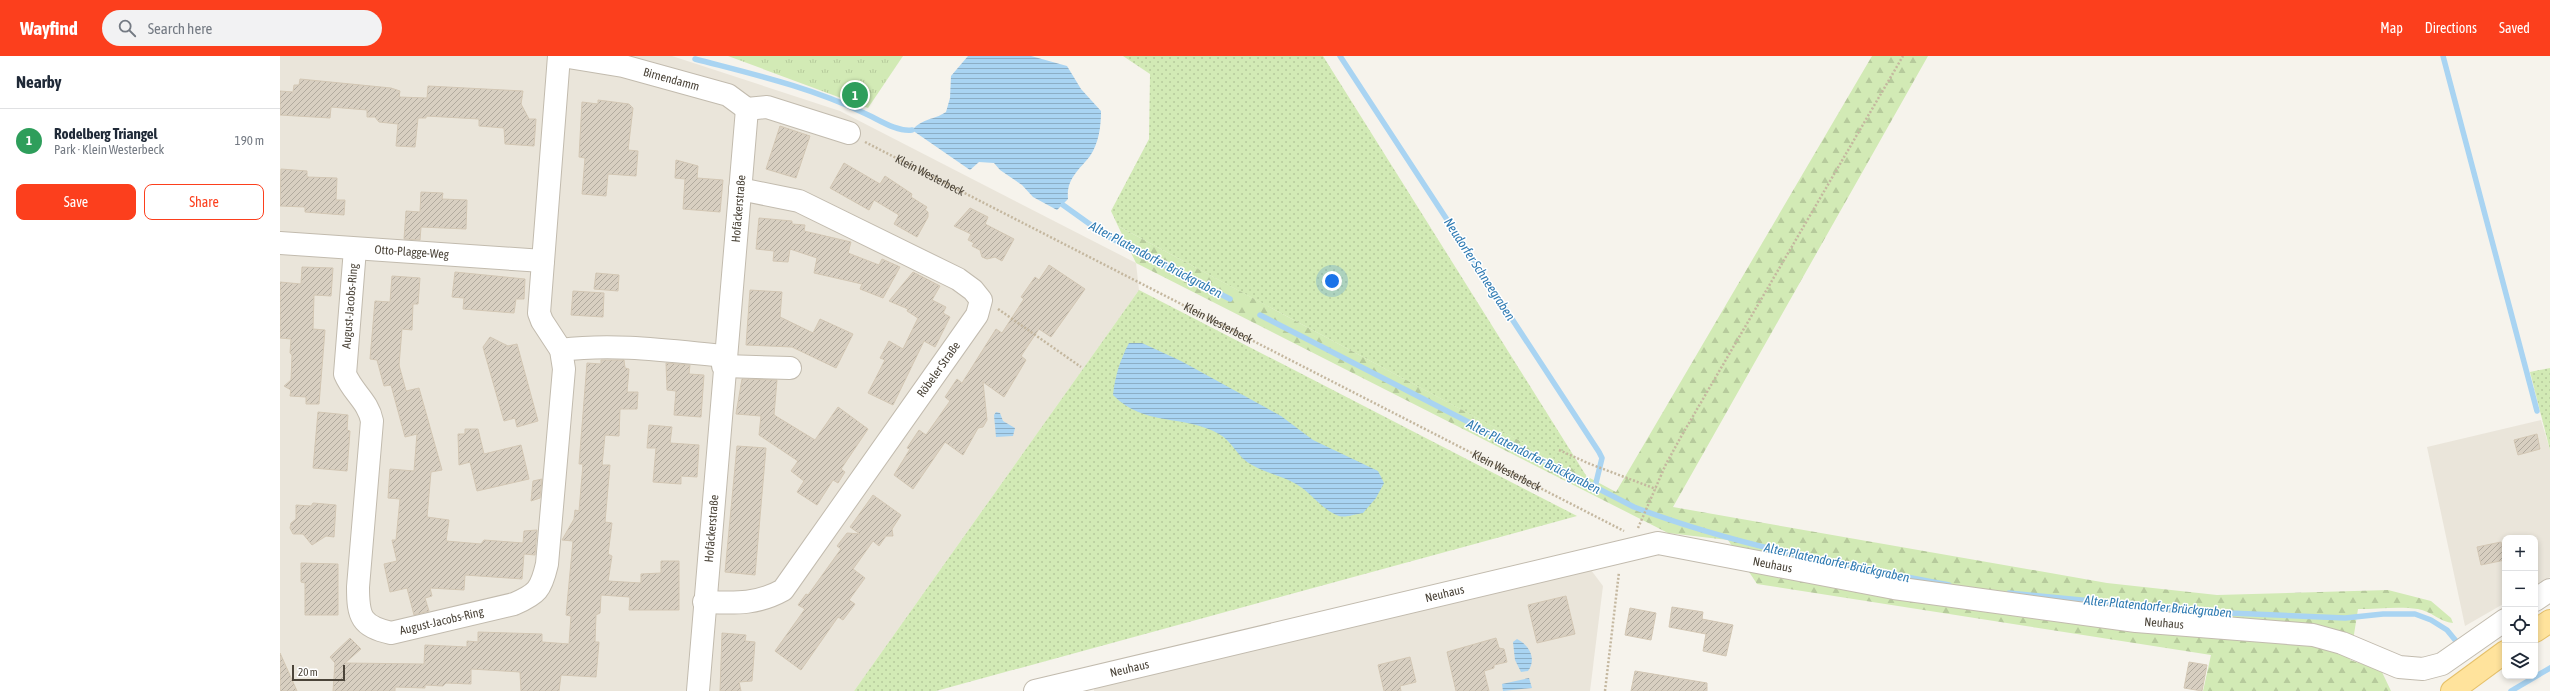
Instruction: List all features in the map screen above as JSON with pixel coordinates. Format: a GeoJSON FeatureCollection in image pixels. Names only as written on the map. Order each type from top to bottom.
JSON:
{"type":"FeatureCollection","features":[{"type":"Feature","properties":{"kind":"main road"},"geometry":{"type":"LineString","coordinates":[[2538,629],[2550,621]]}},
{"type":"Feature","properties":{"kind":"main road"},"geometry":{"type":"LineString","coordinates":[[2452,691],[2502,654]]}},
{"type":"Feature","properties":{"kind":"street","name":"Birnendamm"},"geometry":{"type":"LineString","coordinates":[[561,56],[624,61],[728,95],[746,109]]}},
{"type":"Feature","properties":{"kind":"street","name":"August-Jacobs-Ring"},"geometry":{"type":"LineString","coordinates":[[355,249],[345,374],[350,387],[369,407],[372,421],[358,607],[363,621],[373,629],[391,633],[514,604],[532,596],[542,585],[547,564],[564,369],[561,350],[542,321],[539,313],[561,56]]}},
{"type":"Feature","properties":{"kind":"street"},"geometry":{"type":"LineString","coordinates":[[746,109],[767,107],[849,133]]}},
{"type":"Feature","properties":{"kind":"street","name":"Hofäckerstraße"},"geometry":{"type":"LineString","coordinates":[[698,691],[704,602],[746,109]]}},
{"type":"Feature","properties":{"kind":"street"},"geometry":{"type":"LineString","coordinates":[[740,189],[799,201],[958,279],[973,290],[981,300]]}},
{"type":"Feature","properties":{"kind":"street","name":"Otto-Plagge-Weg"},"geometry":{"type":"LineString","coordinates":[[280,243],[543,260]]}},
{"type":"Feature","properties":{"kind":"street","name":"Röbeler Straße"},"geometry":{"type":"LineString","coordinates":[[704,602],[748,603],[767,599],[783,590],[977,315],[981,300]]}},
{"type":"Feature","properties":{"kind":"street"},"geometry":{"type":"LineString","coordinates":[[561,350],[587,347],[655,350],[724,361],[790,368]]}},
{"type":"Feature","properties":{"kind":"street","name":"Neuhaus"},"geometry":{"type":"LineString","coordinates":[[1035,691],[1658,543],[1894,588],[2136,620],[2313,635],[2342,643],[2386,663],[2410,669],[2431,668],[2442,664],[2502,622]]}},
{"type":"Feature","properties":{"kind":"street"},"geometry":{"type":"LineString","coordinates":[[2538,598],[2550,590]]}},
{"type":"Feature","properties":{"kind":"path"},"geometry":{"type":"LineString","coordinates":[[1642,519],[1682,435],[1903,56]]}},
{"type":"Feature","properties":{"kind":"path","name":"Klein Westerbeck"},"geometry":{"type":"LineString","coordinates":[[849,133],[1628,532]]}},
{"type":"Feature","properties":{"kind":"path"},"geometry":{"type":"LineString","coordinates":[[981,300],[991,303],[1081,367]]}},
{"type":"Feature","properties":{"kind":"path"},"geometry":{"type":"LineString","coordinates":[[1559,450],[1590,464],[1656,489]]}},
{"type":"Feature","properties":{"kind":"path"},"geometry":{"type":"LineString","coordinates":[[1605,691],[1618,586],[1619,552]]}},
{"type":"Feature","properties":{"kind":"shaded area"},"geometry":{"type":"Polygon","coordinates":[[[280,56],[672,56],[840,111],[1136,263],[1139,290],[854,691],[280,691],[280,56]]]}},
{"type":"Feature","properties":{"kind":"shaded area"},"geometry":{"type":"Polygon","coordinates":[[[2541,420],[2550,450],[2550,577],[2538,584],[2538,535],[2502,535],[2502,605],[2465,626],[2427,447],[2541,420]]]}},
{"type":"Feature","properties":{"kind":"shaded area"},"geometry":{"type":"Polygon","coordinates":[[[1591,570],[1603,586],[1590,691],[1094,691],[1095,679],[1591,570]]]}},
{"type":"Feature","properties":{"kind":"green space"},"geometry":{"type":"Polygon","coordinates":[[[728,56],[903,56],[868,108],[728,56]]]}},
{"type":"Feature","properties":{"kind":"green space"},"geometry":{"type":"Polygon","coordinates":[[[1123,56],[1323,56],[1587,477],[1118,226],[1111,211],[1149,139],[1150,74],[1123,56]]]}},
{"type":"Feature","properties":{"kind":"green space"},"geometry":{"type":"Polygon","coordinates":[[[1872,56],[1928,56],[1673,507],[2107,583],[2217,595],[2388,590],[2431,601],[2451,618],[2453,623],[2444,621],[2418,609],[2358,609],[2350,660],[2381,670],[2391,691],[2203,691],[2211,655],[1757,584],[1728,540],[1668,533],[1136,263],[1118,226],[1616,492],[1872,56]]]}},
{"type":"Feature","properties":{"kind":"green space"},"geometry":{"type":"Polygon","coordinates":[[[1139,290],[1577,516],[936,691],[854,691],[1139,290]]]}},
{"type":"Feature","properties":{"kind":"green space"},"geometry":{"type":"Polygon","coordinates":[[[2550,368],[2550,450],[2530,372],[2550,368]]]}},
{"type":"Feature","properties":{"kind":"water"},"geometry":{"type":"Polygon","coordinates":[[[968,56],[1031,56],[1067,66],[1081,89],[1101,111],[1100,128],[1096,146],[1090,156],[1074,175],[1069,186],[1068,199],[1057,210],[1033,197],[1022,185],[1000,170],[994,163],[979,162],[970,170],[912,130],[921,123],[946,112],[950,98],[951,76],[968,56]]]}},
{"type":"Feature","properties":{"kind":"water"},"geometry":{"type":"Polygon","coordinates":[[[1129,343],[1142,343],[1181,361],[1281,416],[1313,440],[1378,471],[1384,483],[1376,498],[1363,513],[1339,516],[1327,510],[1296,484],[1257,468],[1247,462],[1224,437],[1219,434],[1192,424],[1138,412],[1125,405],[1113,395],[1118,368],[1129,343]]]}},
{"type":"Feature","properties":{"kind":"water"},"geometry":{"type":"Polygon","coordinates":[[[996,412],[1000,413],[1003,421],[1015,428],[1013,436],[996,437],[994,415],[996,412]]]}},
{"type":"Feature","properties":{"kind":"water"},"geometry":{"type":"Polygon","coordinates":[[[1517,639],[1525,645],[1532,657],[1531,666],[1528,671],[1521,672],[1515,660],[1513,642],[1517,639]]]}},
{"type":"Feature","properties":{"kind":"water"},"geometry":{"type":"Polygon","coordinates":[[[1529,678],[1532,688],[1503,691],[1502,684],[1529,678]]]}},
{"type":"Feature","properties":{"kind":"building"},"geometry":{"type":"Polygon","coordinates":[[[300,79],[391,88],[400,91],[399,97],[427,98],[428,86],[523,91],[521,104],[529,119],[536,119],[534,146],[505,144],[504,128],[479,126],[479,119],[426,116],[426,118],[418,118],[415,147],[396,146],[398,124],[379,122],[375,117],[367,117],[367,110],[331,107],[330,118],[280,115],[280,91],[293,92],[294,85],[299,85],[300,79]]]}},
{"type":"Feature","properties":{"kind":"building"},"geometry":{"type":"Polygon","coordinates":[[[598,100],[629,104],[633,108],[628,150],[638,151],[636,176],[608,174],[606,196],[582,194],[585,158],[579,157],[582,102],[598,104],[598,100]]]}},
{"type":"Feature","properties":{"kind":"building"},"geometry":{"type":"Polygon","coordinates":[[[780,126],[810,136],[796,178],[766,169],[780,126]]]}},
{"type":"Feature","properties":{"kind":"building"},"geometry":{"type":"Polygon","coordinates":[[[676,160],[698,166],[697,178],[723,180],[720,212],[683,209],[685,179],[675,178],[676,160]]]}},
{"type":"Feature","properties":{"kind":"building"},"geometry":{"type":"Polygon","coordinates":[[[844,163],[880,184],[885,176],[912,194],[911,197],[927,207],[925,210],[928,212],[928,217],[917,237],[894,224],[899,215],[874,200],[869,210],[830,188],[844,163]]]}},
{"type":"Feature","properties":{"kind":"building"},"geometry":{"type":"Polygon","coordinates":[[[281,169],[307,171],[307,177],[337,178],[336,200],[345,200],[344,215],[305,212],[305,207],[280,206],[281,169]]]}},
{"type":"Feature","properties":{"kind":"building"},"geometry":{"type":"Polygon","coordinates":[[[421,192],[443,193],[442,199],[467,200],[466,229],[421,227],[420,240],[404,239],[406,211],[420,212],[421,192]]]}},
{"type":"Feature","properties":{"kind":"building"},"geometry":{"type":"Polygon","coordinates":[[[970,208],[988,217],[985,224],[1014,239],[1002,261],[995,257],[987,259],[982,257],[980,250],[972,246],[974,243],[968,240],[971,234],[954,226],[970,208]]]}},
{"type":"Feature","properties":{"kind":"building"},"geometry":{"type":"Polygon","coordinates":[[[759,218],[792,221],[792,224],[805,225],[804,231],[851,242],[848,253],[879,265],[882,259],[900,267],[883,298],[860,289],[862,284],[814,273],[817,258],[790,249],[788,262],[773,261],[774,251],[756,249],[759,218]]]}},
{"type":"Feature","properties":{"kind":"building"},"geometry":{"type":"Polygon","coordinates":[[[1049,265],[1085,289],[1051,337],[1039,329],[1021,356],[1026,360],[1004,397],[983,382],[987,420],[983,427],[978,428],[963,455],[945,442],[913,489],[894,475],[910,449],[907,448],[919,430],[926,435],[950,401],[945,397],[957,379],[962,383],[996,329],[1002,333],[1024,299],[1021,297],[1035,277],[1039,280],[1049,265]]]}},
{"type":"Feature","properties":{"kind":"building"},"geometry":{"type":"Polygon","coordinates":[[[302,267],[333,268],[331,296],[314,295],[313,329],[325,330],[319,404],[306,404],[306,397],[290,396],[291,390],[284,386],[291,380],[292,355],[290,353],[291,339],[280,338],[280,282],[301,284],[302,267]]]}},
{"type":"Feature","properties":{"kind":"building"},"geometry":{"type":"Polygon","coordinates":[[[455,272],[525,279],[524,299],[516,299],[514,313],[463,309],[464,298],[452,297],[455,272]]]}},
{"type":"Feature","properties":{"kind":"building"},"geometry":{"type":"Polygon","coordinates":[[[913,272],[940,286],[932,300],[946,307],[943,313],[950,317],[935,347],[924,341],[893,405],[868,393],[885,360],[880,358],[889,341],[903,349],[918,318],[907,311],[908,309],[889,301],[913,272]]]}},
{"type":"Feature","properties":{"kind":"building"},"geometry":{"type":"Polygon","coordinates":[[[596,273],[619,275],[618,291],[594,289],[596,273]]]}},
{"type":"Feature","properties":{"kind":"building"},"geometry":{"type":"Polygon","coordinates":[[[392,276],[420,278],[418,304],[413,304],[412,330],[402,329],[399,365],[406,391],[419,388],[442,470],[431,472],[427,517],[449,520],[446,541],[481,544],[484,540],[523,543],[524,531],[537,530],[535,555],[524,554],[522,579],[465,575],[464,590],[430,588],[432,596],[425,598],[429,611],[414,615],[407,588],[390,592],[384,564],[397,561],[392,540],[396,540],[400,499],[388,498],[390,469],[414,471],[417,434],[405,437],[391,385],[384,386],[377,360],[370,359],[375,301],[390,302],[392,276]]]}},
{"type":"Feature","properties":{"kind":"building"},"geometry":{"type":"Polygon","coordinates":[[[750,290],[782,292],[780,317],[813,333],[820,319],[853,334],[836,368],[792,347],[746,345],[750,290]]]}},
{"type":"Feature","properties":{"kind":"building"},"geometry":{"type":"Polygon","coordinates":[[[573,291],[604,293],[603,317],[571,315],[573,291]]]}},
{"type":"Feature","properties":{"kind":"building"},"geometry":{"type":"Polygon","coordinates":[[[490,337],[508,346],[517,344],[538,421],[517,427],[515,418],[504,421],[483,347],[490,337]]]}},
{"type":"Feature","properties":{"kind":"building"},"geometry":{"type":"Polygon","coordinates":[[[601,360],[624,360],[625,368],[629,369],[627,392],[638,392],[637,409],[620,409],[619,436],[605,435],[602,465],[610,465],[605,522],[612,523],[608,554],[612,556],[608,581],[641,583],[641,574],[661,573],[661,561],[679,561],[679,610],[629,610],[630,597],[601,595],[600,613],[596,615],[595,642],[599,642],[596,677],[561,675],[559,691],[521,691],[520,672],[471,669],[471,684],[446,683],[443,686],[425,685],[425,688],[395,687],[395,691],[333,691],[335,663],[330,657],[350,638],[361,649],[345,663],[424,664],[425,645],[467,647],[467,641],[478,642],[478,632],[542,634],[542,642],[569,644],[571,616],[566,615],[573,541],[562,540],[574,519],[575,510],[579,511],[583,464],[579,464],[587,363],[601,364],[601,360]]]}},
{"type":"Feature","properties":{"kind":"building"},"geometry":{"type":"Polygon","coordinates":[[[666,363],[690,365],[689,374],[704,375],[701,417],[674,415],[676,391],[667,390],[666,363]]]}},
{"type":"Feature","properties":{"kind":"building"},"geometry":{"type":"Polygon","coordinates":[[[742,379],[777,380],[774,415],[815,440],[838,407],[868,429],[841,469],[845,472],[838,483],[833,480],[817,505],[797,492],[804,481],[791,471],[798,461],[759,435],[761,416],[736,414],[742,379]]]}},
{"type":"Feature","properties":{"kind":"building"},"geometry":{"type":"Polygon","coordinates":[[[318,412],[348,415],[347,430],[350,431],[347,471],[313,468],[318,412]]]}},
{"type":"Feature","properties":{"kind":"building"},"geometry":{"type":"Polygon","coordinates":[[[649,425],[672,427],[670,443],[699,445],[697,477],[681,476],[681,484],[653,482],[656,448],[647,448],[649,425]]]}},
{"type":"Feature","properties":{"kind":"building"},"geometry":{"type":"Polygon","coordinates":[[[465,429],[478,429],[484,454],[521,445],[529,479],[477,491],[470,462],[459,465],[458,434],[465,434],[465,429]]]}},
{"type":"Feature","properties":{"kind":"building"},"geometry":{"type":"Polygon","coordinates":[[[2537,434],[2540,449],[2518,455],[2514,440],[2537,434]]]}},
{"type":"Feature","properties":{"kind":"building"},"geometry":{"type":"Polygon","coordinates":[[[737,446],[766,448],[755,575],[725,572],[737,446]]]}},
{"type":"Feature","properties":{"kind":"building"},"geometry":{"type":"Polygon","coordinates":[[[542,479],[540,498],[531,501],[533,481],[542,479]]]}},
{"type":"Feature","properties":{"kind":"building"},"geometry":{"type":"Polygon","coordinates":[[[873,495],[901,515],[892,529],[893,536],[886,536],[879,546],[873,541],[853,569],[865,578],[849,600],[855,604],[843,620],[838,617],[801,670],[775,651],[805,609],[798,605],[806,594],[808,595],[841,549],[837,546],[847,533],[860,534],[850,527],[873,495]]]}},
{"type":"Feature","properties":{"kind":"building"},"geometry":{"type":"Polygon","coordinates":[[[313,503],[336,505],[334,537],[326,536],[312,545],[303,534],[293,534],[290,528],[291,523],[296,519],[296,505],[311,506],[313,503]]]}},
{"type":"Feature","properties":{"kind":"building"},"geometry":{"type":"Polygon","coordinates":[[[2501,542],[2502,561],[2481,565],[2477,547],[2501,542]]]}},
{"type":"Feature","properties":{"kind":"building"},"geometry":{"type":"Polygon","coordinates":[[[301,563],[338,564],[338,615],[305,615],[305,583],[301,582],[301,563]]]}},
{"type":"Feature","properties":{"kind":"building"},"geometry":{"type":"Polygon","coordinates":[[[1566,596],[1575,634],[1537,643],[1528,605],[1566,596]]]}},
{"type":"Feature","properties":{"kind":"building"},"geometry":{"type":"Polygon","coordinates":[[[1672,607],[1703,612],[1702,619],[1733,625],[1726,656],[1703,651],[1706,634],[1669,627],[1672,607]]]}},
{"type":"Feature","properties":{"kind":"building"},"geometry":{"type":"Polygon","coordinates":[[[1630,608],[1656,613],[1651,640],[1625,635],[1630,608]]]}},
{"type":"Feature","properties":{"kind":"building"},"geometry":{"type":"Polygon","coordinates":[[[722,633],[746,635],[745,641],[755,642],[752,681],[739,682],[741,691],[720,691],[722,633]]]}},
{"type":"Feature","properties":{"kind":"building"},"geometry":{"type":"Polygon","coordinates":[[[1496,638],[1499,648],[1504,649],[1507,662],[1494,665],[1494,668],[1484,671],[1489,691],[1456,691],[1447,652],[1496,638]]]}},
{"type":"Feature","properties":{"kind":"building"},"geometry":{"type":"Polygon","coordinates":[[[280,653],[297,691],[280,691],[280,653]]]}},
{"type":"Feature","properties":{"kind":"building"},"geometry":{"type":"Polygon","coordinates":[[[1410,657],[1416,682],[1400,686],[1401,691],[1384,691],[1378,665],[1410,657]]]}},
{"type":"Feature","properties":{"kind":"building"},"geometry":{"type":"Polygon","coordinates":[[[2189,662],[2207,665],[2202,691],[2184,688],[2189,662]]]}},
{"type":"Feature","properties":{"kind":"building"},"geometry":{"type":"Polygon","coordinates":[[[1635,671],[1707,683],[1707,691],[1631,691],[1635,671]]]}},
{"type":"Feature","properties":{"kind":"waterway","name":"Neudorfer Schneegraben"},"geometry":{"type":"LineString","coordinates":[[1340,56],[1599,452],[1602,458],[1595,487]]}},
{"type":"Feature","properties":{"kind":"waterway"},"geometry":{"type":"LineString","coordinates":[[2443,56],[2537,411]]}},
{"type":"Feature","properties":{"kind":"waterway","name":"Alter Platendorfer Brückgraben"},"geometry":{"type":"LineString","coordinates":[[695,59],[802,88],[844,104],[893,127],[912,130]]}},
{"type":"Feature","properties":{"kind":"waterway","name":"Alter Platendorfer Brückgraben"},"geometry":{"type":"LineString","coordinates":[[1063,205],[1105,235],[1230,299]]}},
{"type":"Feature","properties":{"kind":"waterway","name":"Alter Platendorfer Brückgraben"},"geometry":{"type":"LineString","coordinates":[[1260,315],[1634,507],[1672,521],[1750,544],[1829,562],[1949,585]]}},
{"type":"Feature","properties":{"kind":"waterway","name":"Alter Platendorfer Brückgraben"},"geometry":{"type":"LineString","coordinates":[[2009,593],[2206,612],[2345,618],[2383,614],[2415,614],[2431,620],[2447,630],[2456,641]]}},
{"type":"Feature","properties":{"kind":"waterway","name":"Alter Platendorfer Brückgraben"},"geometry":{"type":"LineString","coordinates":[[2511,691],[2550,668]]}},
{"type":"Feature","properties":{"kind":"place","name":"Rodelberg Triangel"},"geometry":{"type":"Point","coordinates":[855,95]}}]}
